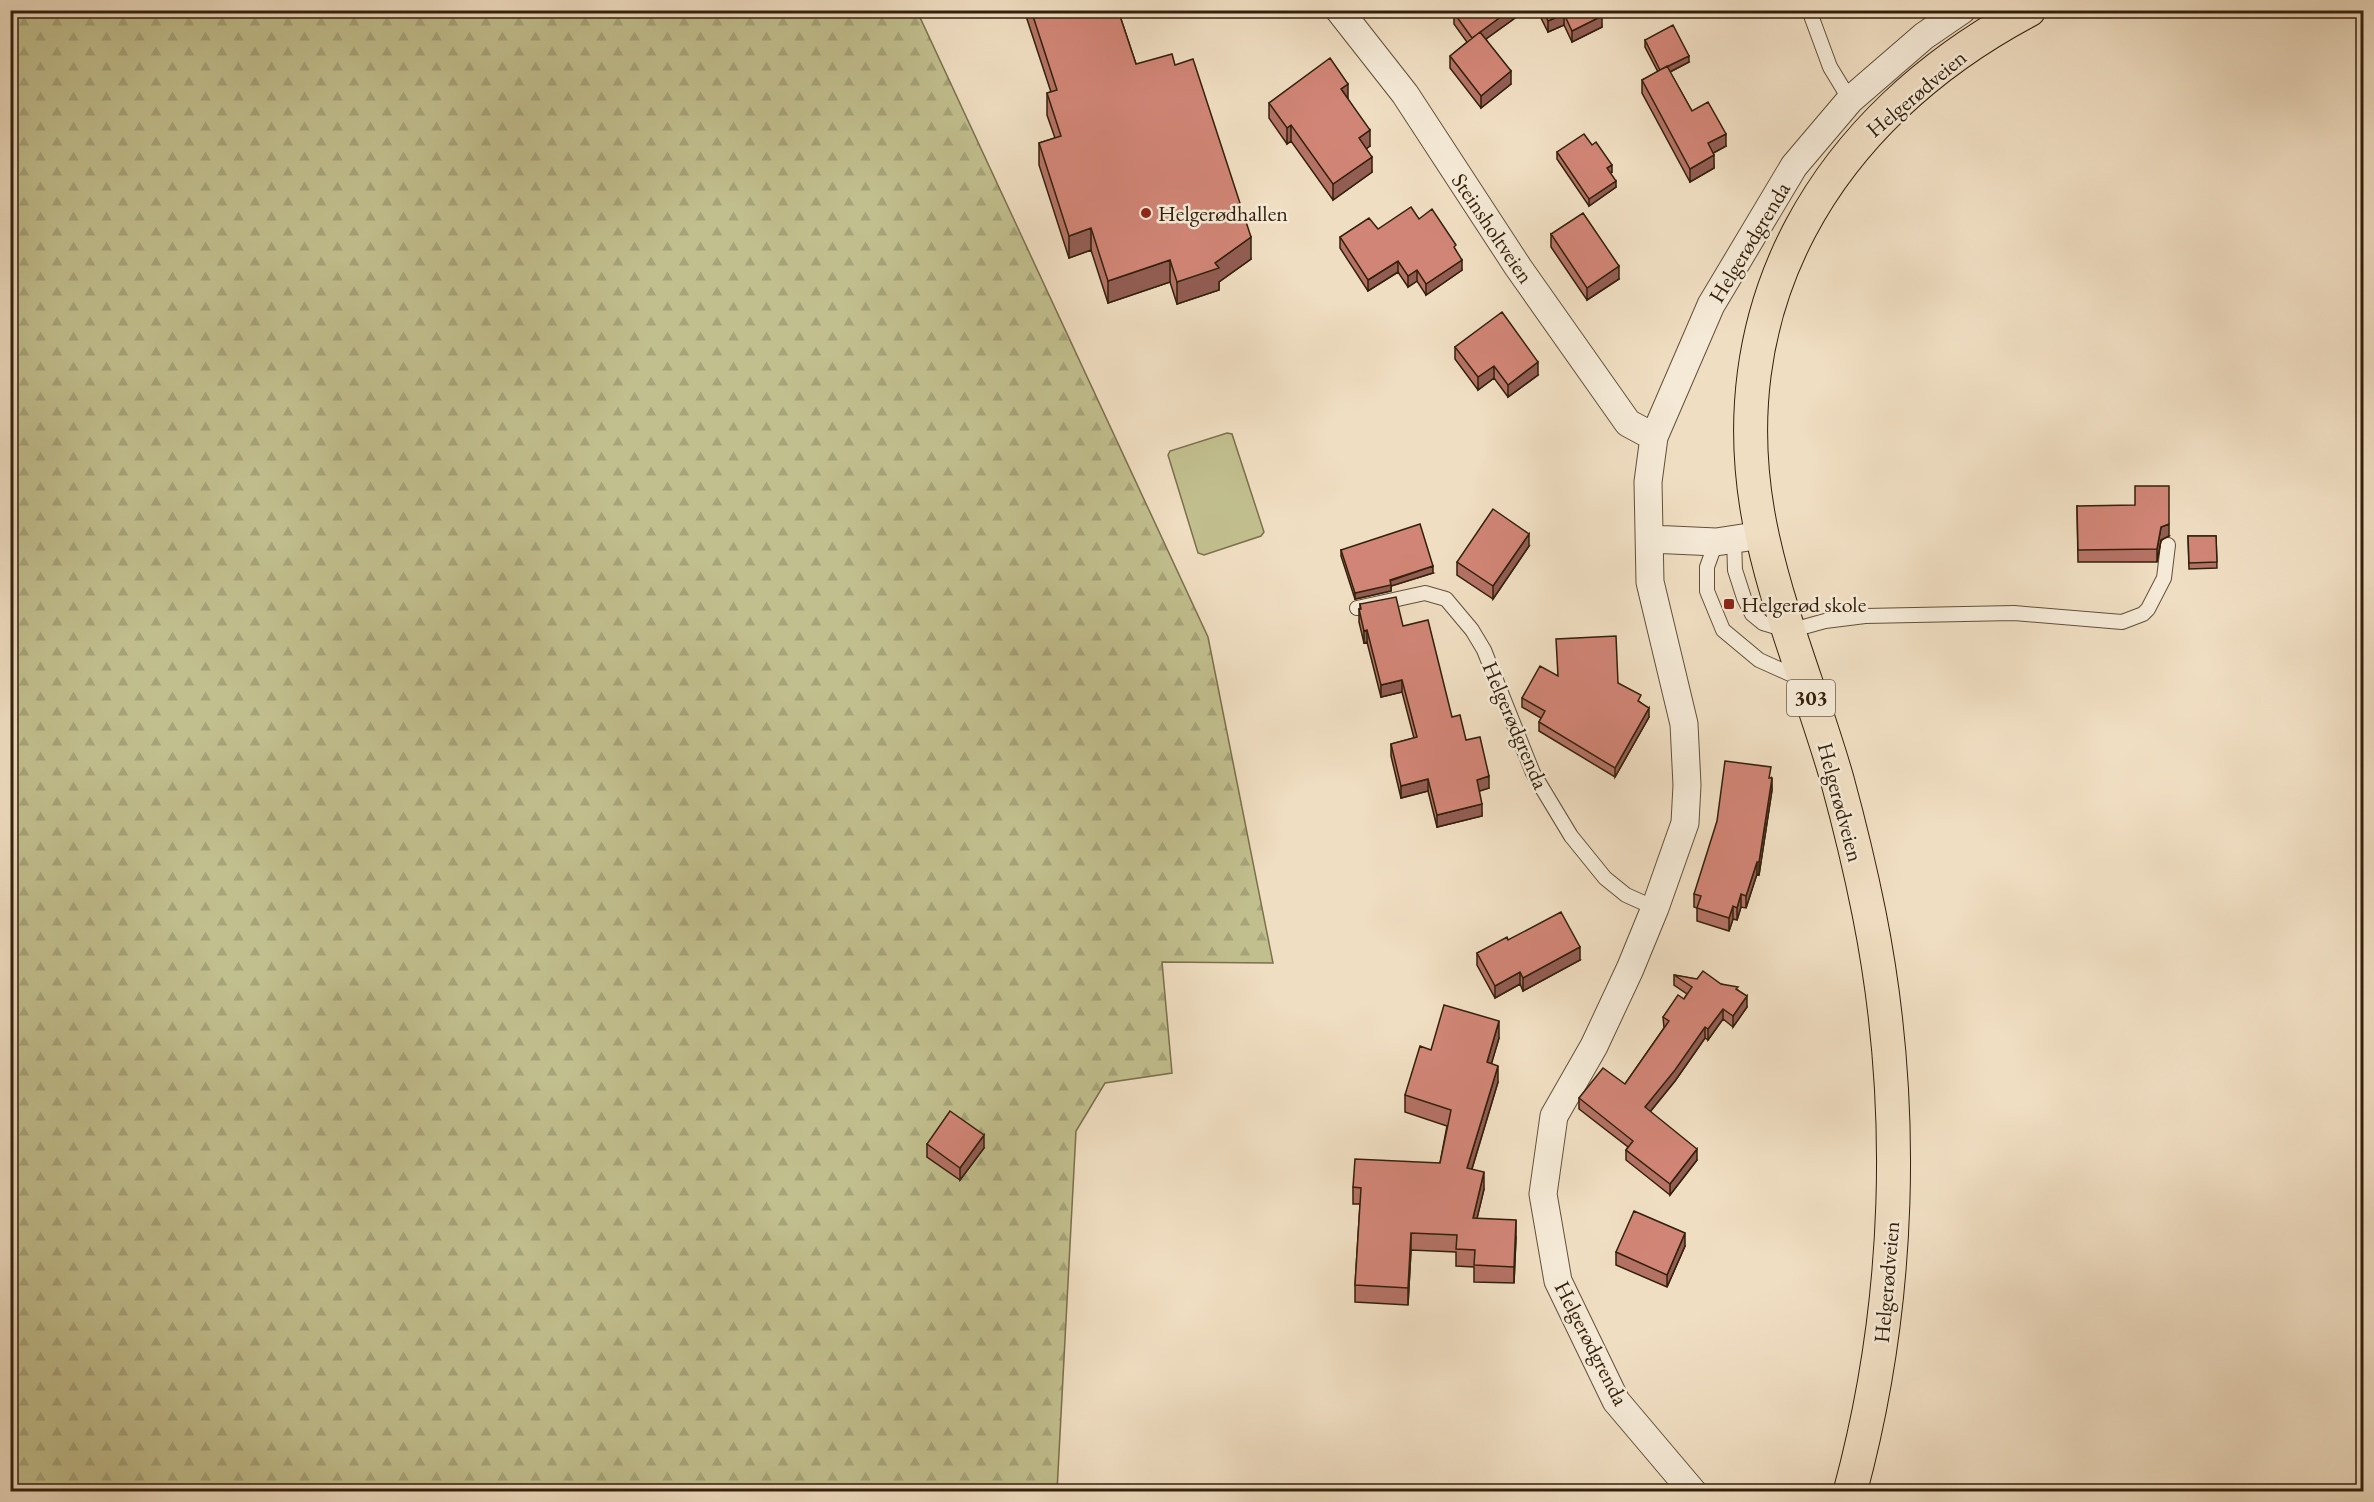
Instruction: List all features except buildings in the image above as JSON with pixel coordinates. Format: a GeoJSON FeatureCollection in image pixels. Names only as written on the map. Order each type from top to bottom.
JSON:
{"type":"FeatureCollection","features":[{"type":"Feature","properties":{"kind":"main road","name":"Helgerødveien"},"geometry":{"type":"LineString","coordinates":[[1850,1491],[1870,1408],[1887,1292],[1893,1184],[1893,1112],[1885,1020],[1869,914],[1836,778],[1789,631],[1737,538],[1755,494],[1751,437],[1757,355],[1777,277],[1809,209],[1843,161],[1867,132],[1892,108],[1960,54],[2029,10]]}},
{"type":"Feature","properties":{"kind":"street","name":"Steinsholtveien"},"geometry":{"type":"LineString","coordinates":[[1339,10],[1405,94],[1518,267],[1628,423],[1654,437]]}},
{"type":"Feature","properties":{"kind":"street","name":"Helgerødgrenda"},"geometry":{"type":"LineString","coordinates":[[1694,1491],[1616,1401],[1558,1281],[1543,1194],[1554,1116],[1594,1046],[1630,969],[1655,908],[1685,823],[1687,785],[1684,724],[1650,582],[1648,482],[1654,437],[1711,305],[1794,166],[1850,100],[1924,36],[1962,10]]}},
{"type":"Feature","properties":{"kind":"street"},"geometry":{"type":"LineString","coordinates":[[1650,539],[1737,538]]}},
{"type":"Feature","properties":{"kind":"lane"},"geometry":{"type":"LineString","coordinates":[[1809,10],[1830,67],[1850,100]]}},
{"type":"Feature","properties":{"kind":"lane"},"geometry":{"type":"LineString","coordinates":[[1737,538],[1707,567],[1707,591],[1723,630],[1759,660],[1805,680]]}},
{"type":"Feature","properties":{"kind":"lane"},"geometry":{"type":"LineString","coordinates":[[1789,631],[1826,621],[1865,616],[2014,613],[2122,622],[2143,614],[2148,609],[2164,578],[2168,545]]}},
{"type":"Feature","properties":{"kind":"lane","name":"Helgerødgrenda"},"geometry":{"type":"LineString","coordinates":[[1357,608],[1425,593],[1446,599],[1472,630],[1484,650],[1533,772],[1571,836],[1605,878],[1626,895],[1655,908]]}},
{"type":"Feature","properties":{"kind":"green space"},"geometry":{"type":"Polygon","coordinates":[[[10,11],[917,11],[1208,637],[1273,963],[1162,962],[1172,1073],[1105,1083],[1076,1131],[1057,1491],[11,1491],[10,11]]]}},
{"type":"Feature","properties":{"kind":"green space"},"geometry":{"type":"Polygon","coordinates":[[[1227,433],[1232,434],[1264,532],[1261,536],[1204,555],[1198,553],[1168,455],[1170,451],[1227,433]]]}},
{"type":"Feature","properties":{"kind":"place","name":"Helgerødhallen"},"geometry":{"type":"Point","coordinates":[1146,213]}},
{"type":"Feature","properties":{"kind":"place","name":"Helgerød skole"},"geometry":{"type":"Point","coordinates":[1729,604]}}]}
